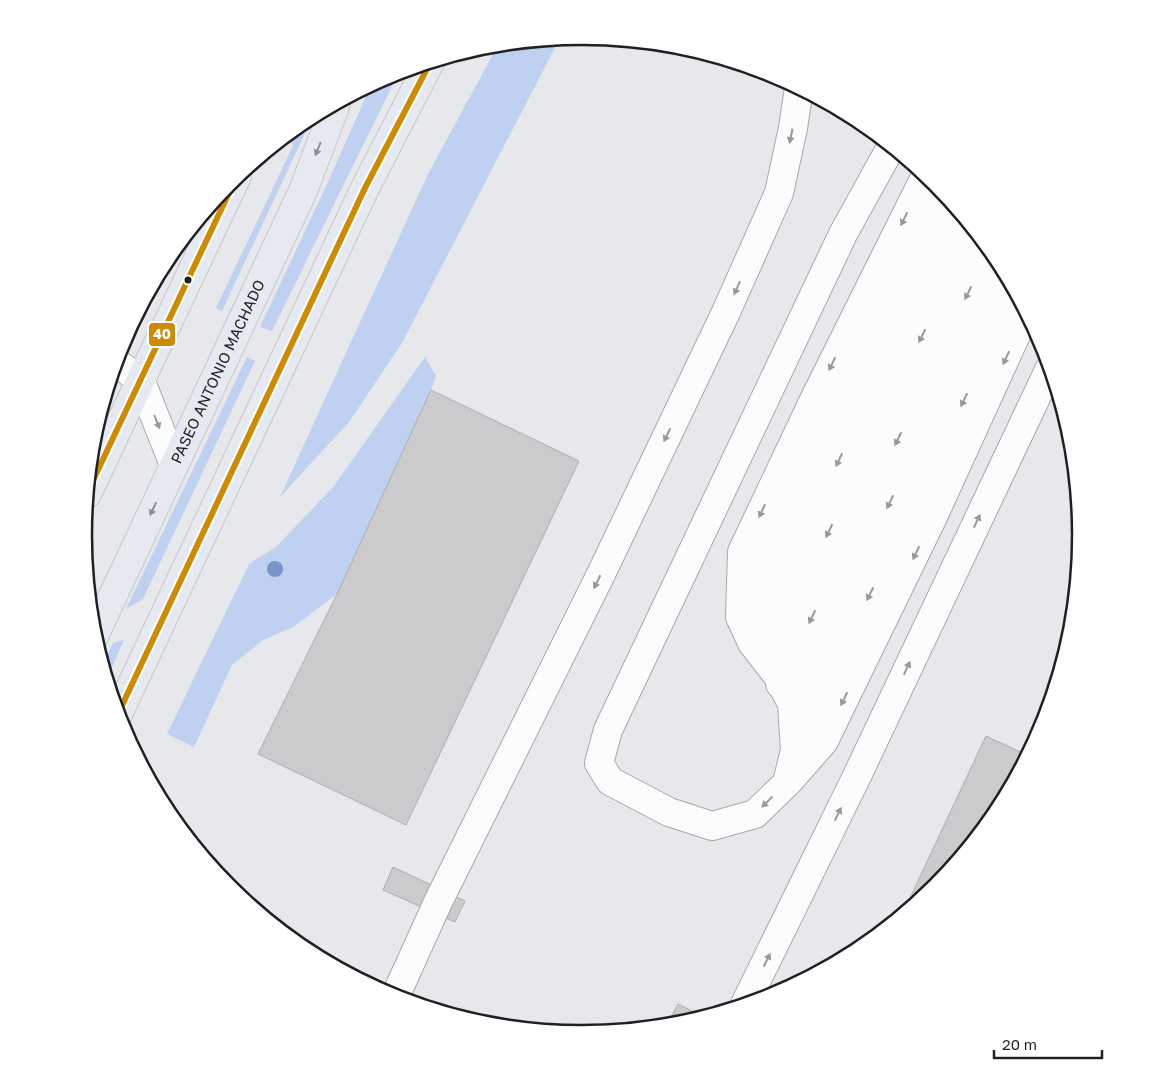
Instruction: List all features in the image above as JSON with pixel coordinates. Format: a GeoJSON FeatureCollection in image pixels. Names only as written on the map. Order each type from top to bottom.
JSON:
{"type":"FeatureCollection","features":[{"type":"Feature","properties":{"kind":"main road"},"geometry":{"type":"LineString","coordinates":[[122,705],[364,188],[426,71]]}},
{"type":"Feature","properties":{"kind":"main road","name":"PASEO ANTONIO MACHADO"},"geometry":{"type":"LineString","coordinates":[[100,624],[302,191],[332,114]]}},
{"type":"Feature","properties":{"kind":"main road"},"geometry":{"type":"LineString","coordinates":[[96,475],[226,200]]}},
{"type":"Feature","properties":{"kind":"street"},"geometry":{"type":"LineString","coordinates":[[398,990],[438,902],[602,572],[726,312],[779,193],[802,98]]}},
{"type":"Feature","properties":{"kind":"street"},"geometry":{"type":"LineString","coordinates":[[888,153],[843,234],[608,730],[599,763],[610,781],[669,812],[712,826],[755,814],[787,783],[824,741],[932,519],[1022,321]]}},
{"type":"Feature","properties":{"kind":"street"},"geometry":{"type":"LineString","coordinates":[[795,746],[773,673],[740,615],[742,552],[812,404],[922,183]]}},
{"type":"Feature","properties":{"kind":"street"},"geometry":{"type":"LineString","coordinates":[[740,615],[941,203]]}},
{"type":"Feature","properties":{"kind":"street"},"geometry":{"type":"LineString","coordinates":[[773,673],[955,218]]}},
{"type":"Feature","properties":{"kind":"street"},"geometry":{"type":"LineString","coordinates":[[773,673],[970,236]]}},
{"type":"Feature","properties":{"kind":"street"},"geometry":{"type":"LineString","coordinates":[[773,673],[985,257]]}},
{"type":"Feature","properties":{"kind":"street"},"geometry":{"type":"LineString","coordinates":[[773,673],[998,278]]}},
{"type":"Feature","properties":{"kind":"street"},"geometry":{"type":"LineString","coordinates":[[787,783],[795,746],[1012,302]]}},
{"type":"Feature","properties":{"kind":"street"},"geometry":{"type":"LineString","coordinates":[[122,367],[140,379],[174,465]]}},
{"type":"Feature","properties":{"kind":"street"},"geometry":{"type":"LineString","coordinates":[[749,996],[856,778],[1046,377]]}},
{"type":"Feature","properties":{"kind":"shaded area"},"geometry":{"type":"Polygon","coordinates":[[[556,46],[402,343],[349,422],[280,497],[428,174],[494,53],[556,46]]]}},
{"type":"Feature","properties":{"kind":"shaded area"},"geometry":{"type":"Polygon","coordinates":[[[394,82],[272,331],[260,327],[366,95],[394,82]]]}},
{"type":"Feature","properties":{"kind":"shaded area"},"geometry":{"type":"Polygon","coordinates":[[[306,131],[222,311],[216,308],[293,146],[291,141],[306,131]]]}},
{"type":"Feature","properties":{"kind":"shaded area"},"geometry":{"type":"Polygon","coordinates":[[[247,357],[255,361],[143,599],[126,609],[247,357]]]}},
{"type":"Feature","properties":{"kind":"shaded area"},"geometry":{"type":"Polygon","coordinates":[[[425,357],[436,376],[431,390],[337,594],[293,627],[263,640],[232,665],[194,747],[167,734],[249,564],[276,547],[334,486],[425,357]]]}},
{"type":"Feature","properties":{"kind":"shaded area"},"geometry":{"type":"Polygon","coordinates":[[[124,640],[111,669],[107,655],[113,643],[124,640]]]}},
{"type":"Feature","properties":{"kind":"building"},"geometry":{"type":"Polygon","coordinates":[[[431,390],[579,461],[406,825],[258,754],[337,594],[431,390]]]}},
{"type":"Feature","properties":{"kind":"building"},"geometry":{"type":"Polygon","coordinates":[[[986,736],[1021,752],[1006,780],[971,833],[950,858],[910,898],[986,736]]]}},
{"type":"Feature","properties":{"kind":"building"},"geometry":{"type":"Polygon","coordinates":[[[393,867],[465,901],[455,922],[383,890],[393,867]]]}},
{"type":"Feature","properties":{"kind":"building"},"geometry":{"type":"Polygon","coordinates":[[[678,1004],[694,1012],[678,1016],[671,1017],[678,1004]]]}},
{"type":"Feature","properties":{"kind":"transit line","name":"40"},"geometry":{"type":"LineString","coordinates":[[122,705],[365,188],[426,70]]}},
{"type":"Feature","properties":{"kind":"transit line","name":"40"},"geometry":{"type":"LineString","coordinates":[[96,475],[226,200]]}}]}
